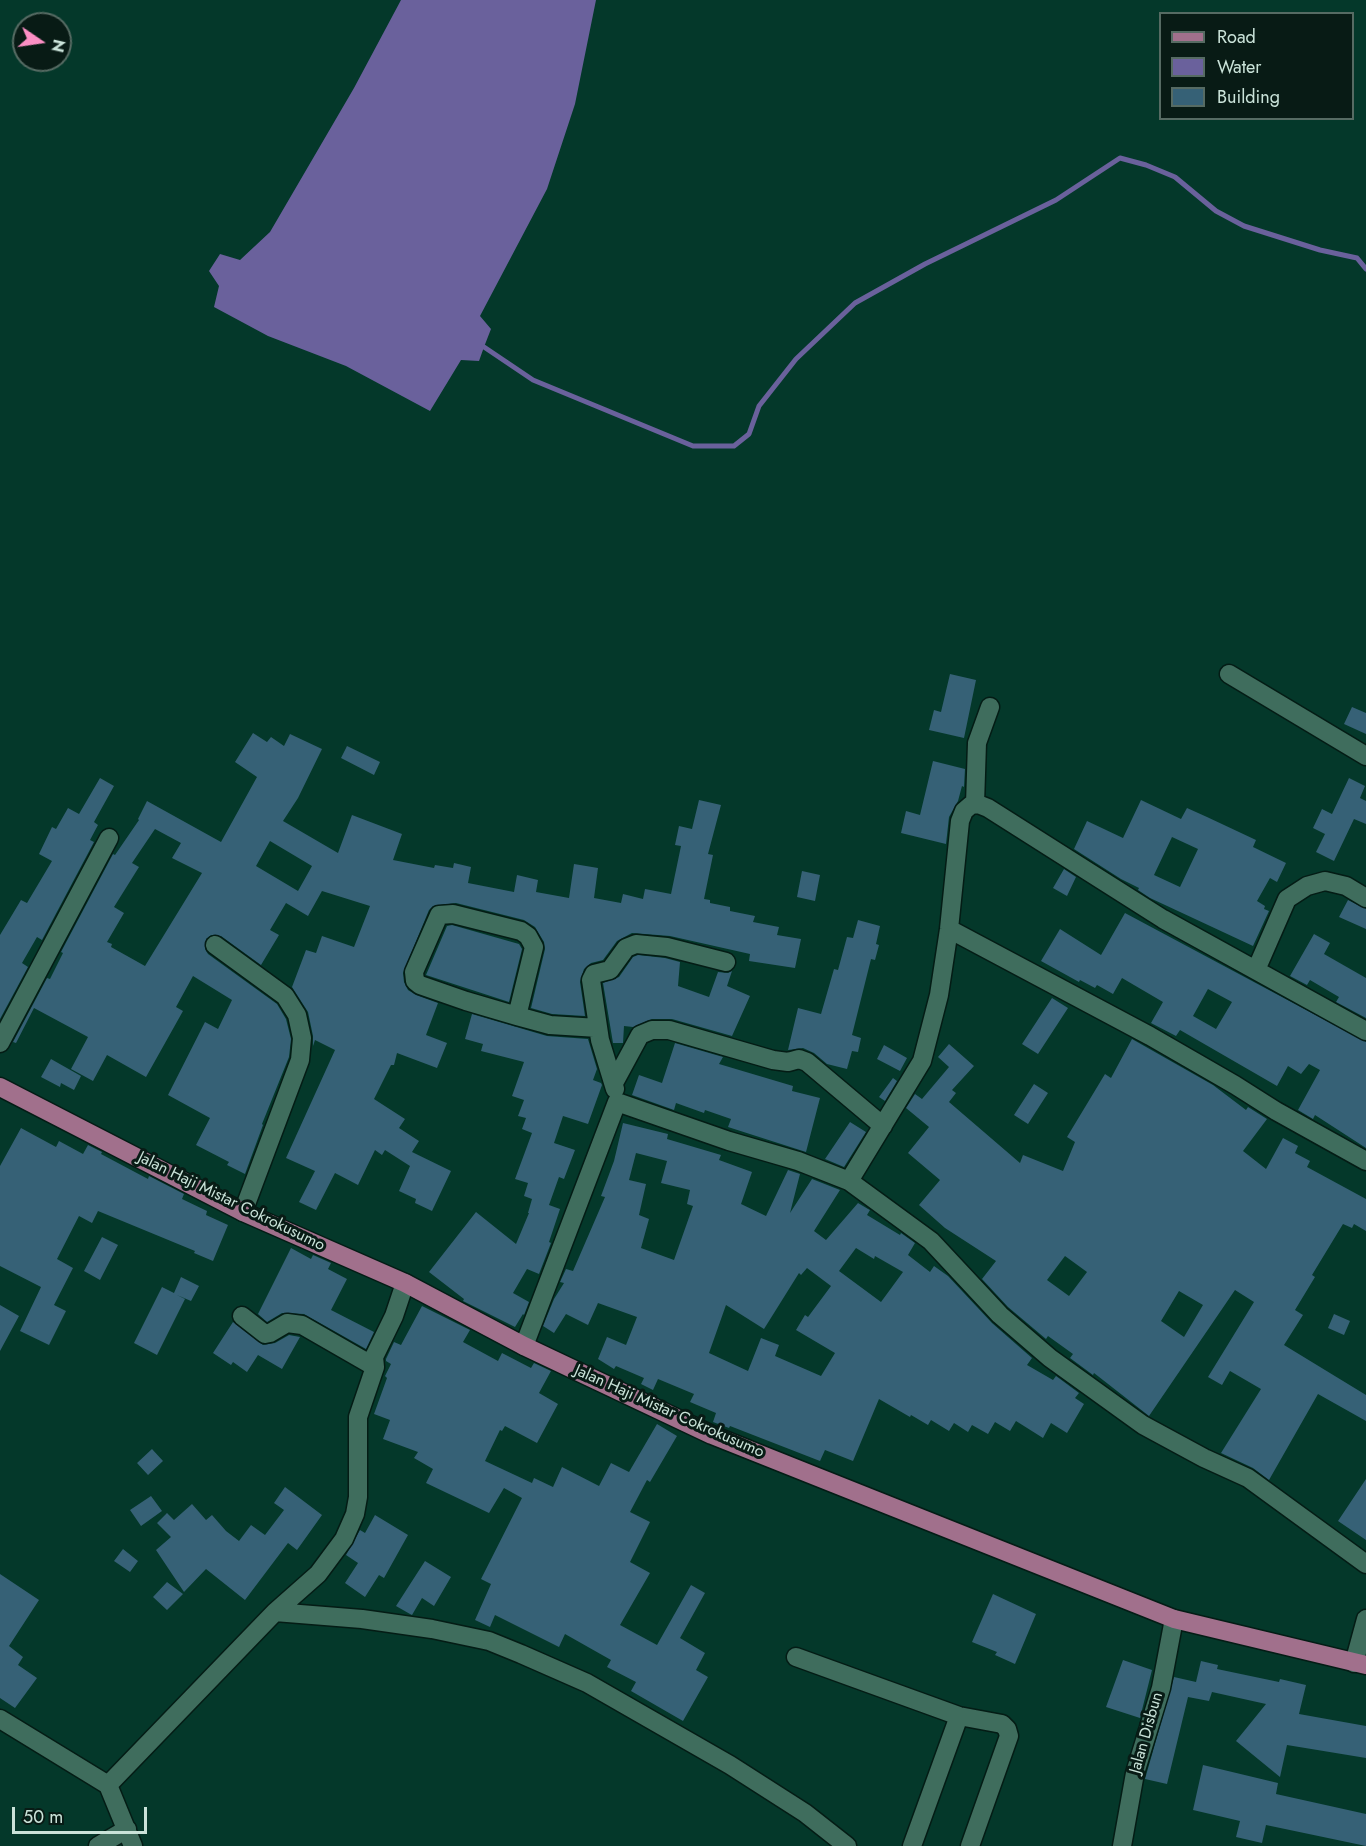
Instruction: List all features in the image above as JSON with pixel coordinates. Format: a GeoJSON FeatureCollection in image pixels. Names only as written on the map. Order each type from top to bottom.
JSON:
{"type":"FeatureCollection","features":[{"type":"Feature","properties":{"kind":"main road","name":"Jalan Haji Mistar Cokrokusumo"},"geometry":{"type":"LineString","coordinates":[[0,1088],[243,1212],[405,1283],[525,1346],[712,1435],[1174,1619],[1360,1664]]}},
{"type":"Feature","properties":{"kind":"street"},"geometry":{"type":"LineString","coordinates":[[1229,674],[1366,756]]}},
{"type":"Feature","properties":{"kind":"street"},"geometry":{"type":"LineString","coordinates":[[975,804],[977,743],[990,707]]}},
{"type":"Feature","properties":{"kind":"street"},"geometry":{"type":"LineString","coordinates":[[849,1180],[922,1061],[939,995],[949,929],[960,821],[964,811],[975,804],[988,808],[1017,825],[1162,919],[1366,1031]]}},
{"type":"Feature","properties":{"kind":"street"},"geometry":{"type":"LineString","coordinates":[[0,1043],[109,838]]}},
{"type":"Feature","properties":{"kind":"street"},"geometry":{"type":"LineString","coordinates":[[1256,970],[1287,898],[1307,886],[1325,881],[1346,886],[1366,898]]}},
{"type":"Feature","properties":{"kind":"street"},"geometry":{"type":"LineString","coordinates":[[517,1016],[534,947],[528,936],[521,931],[453,914],[439,915],[414,972],[415,981],[420,985],[466,1001],[517,1016],[550,1025],[598,1028]]}},
{"type":"Feature","properties":{"kind":"street"},"geometry":{"type":"LineString","coordinates":[[949,929],[1150,1036],[1235,1085],[1276,1112],[1366,1161]]}},
{"type":"Feature","properties":{"kind":"street"},"geometry":{"type":"LineString","coordinates":[[215,945],[285,996],[297,1015],[302,1038],[300,1060],[243,1212]]}},
{"type":"Feature","properties":{"kind":"street"},"geometry":{"type":"LineString","coordinates":[[525,1346],[617,1102],[614,1083],[598,1028],[591,980],[598,972],[610,970],[630,945],[667,947],[726,962]]}},
{"type":"Feature","properties":{"kind":"street"},"geometry":{"type":"LineString","coordinates":[[614,1083],[640,1035],[652,1030],[669,1030],[772,1060],[788,1062],[799,1059],[807,1062],[883,1126]]}},
{"type":"Feature","properties":{"kind":"street"},"geometry":{"type":"LineString","coordinates":[[617,1102],[849,1180],[931,1241],[1000,1315],[1050,1359],[1143,1425],[1248,1479],[1366,1564]]}},
{"type":"Feature","properties":{"kind":"street"},"geometry":{"type":"LineString","coordinates":[[108,1785],[275,1612],[318,1574],[344,1539],[355,1514],[357,1497],[358,1417],[375,1367],[374,1357],[394,1316],[405,1283]]}},
{"type":"Feature","properties":{"kind":"street"},"geometry":{"type":"LineString","coordinates":[[242,1316],[265,1334],[287,1323],[302,1325],[375,1367]]}},
{"type":"Feature","properties":{"kind":"street"},"geometry":{"type":"LineString","coordinates":[[275,1612],[362,1618],[442,1631],[489,1641],[521,1654],[587,1683],[730,1765],[805,1813],[847,1846]]}},
{"type":"Feature","properties":{"kind":"street","name":"Jalan Disbun"},"geometry":{"type":"LineString","coordinates":[[1122,1846],[1135,1773],[1161,1688],[1174,1619]]}},
{"type":"Feature","properties":{"kind":"street"},"geometry":{"type":"LineString","coordinates":[[1360,1664],[1366,1619]]}},
{"type":"Feature","properties":{"kind":"street"},"geometry":{"type":"LineString","coordinates":[[796,1657],[959,1716],[1002,1724],[1007,1729],[1009,1736],[970,1846]]}},
{"type":"Feature","properties":{"kind":"street"},"geometry":{"type":"LineString","coordinates":[[912,1846],[959,1716]]}},
{"type":"Feature","properties":{"kind":"street"},"geometry":{"type":"LineString","coordinates":[[0,1719],[108,1785],[130,1838],[98,1846]]}},
{"type":"Feature","properties":{"kind":"water"},"geometry":{"type":"Polygon","coordinates":[[[401,0],[596,0],[575,104],[547,189],[480,316],[491,329],[479,361],[461,360],[430,411],[346,366],[268,336],[214,307],[219,286],[209,271],[220,254],[240,260],[270,232],[354,88],[401,0]]]}},
{"type":"Feature","properties":{"kind":"building"},"geometry":{"type":"Polygon","coordinates":[[[950,674],[976,680],[964,738],[929,730],[934,710],[941,712],[950,674]]]}},
{"type":"Feature","properties":{"kind":"building"},"geometry":{"type":"Polygon","coordinates":[[[1352,707],[1366,713],[1366,734],[1344,724],[1352,707]]]}},
{"type":"Feature","properties":{"kind":"building"},"geometry":{"type":"Polygon","coordinates":[[[253,733],[267,742],[271,737],[284,746],[290,734],[322,749],[298,798],[283,821],[338,853],[352,815],[402,834],[393,860],[434,868],[435,865],[453,868],[454,863],[471,867],[468,883],[514,892],[517,875],[538,880],[536,892],[569,898],[574,864],[598,868],[594,898],[621,903],[623,894],[643,899],[645,889],[671,894],[681,846],[675,845],[679,826],[692,829],[699,800],[721,805],[708,854],[713,855],[704,899],[710,900],[710,903],[730,907],[730,911],[755,916],[753,922],[779,927],[777,935],[801,939],[795,968],[749,961],[750,954],[670,936],[632,933],[617,941],[603,960],[591,963],[584,969],[580,982],[585,1016],[552,1014],[531,1008],[545,949],[544,942],[535,927],[524,920],[456,903],[433,906],[429,910],[403,973],[408,990],[438,1003],[426,1035],[447,1043],[437,1068],[397,1053],[394,1065],[391,1065],[374,1099],[405,1119],[399,1128],[419,1141],[412,1152],[451,1171],[432,1211],[415,1203],[416,1199],[399,1191],[410,1166],[385,1150],[382,1155],[375,1150],[358,1185],[335,1173],[316,1210],[299,1202],[315,1171],[286,1158],[335,1050],[315,1040],[313,1046],[308,1012],[292,987],[306,950],[316,953],[322,936],[354,947],[370,906],[322,891],[308,916],[286,903],[270,930],[279,935],[261,965],[221,936],[211,935],[206,939],[205,949],[208,954],[277,1004],[286,1019],[291,1039],[289,1057],[245,1174],[227,1165],[229,1162],[196,1145],[210,1118],[168,1095],[205,1022],[218,1029],[232,1000],[193,976],[176,1007],[183,1011],[146,1077],[107,1055],[93,1081],[71,1069],[88,1037],[34,1008],[16,1043],[13,1042],[47,978],[50,979],[63,953],[61,952],[113,854],[115,855],[139,820],[147,801],[221,842],[257,777],[235,762],[253,733]],[[155,829],[132,863],[139,867],[114,907],[124,913],[107,942],[112,944],[111,947],[145,966],[202,873],[172,858],[181,843],[155,829]],[[270,841],[256,866],[298,891],[312,866],[270,841]]]}},
{"type":"Feature","properties":{"kind":"building"},"geometry":{"type":"Polygon","coordinates":[[[347,746],[380,762],[374,775],[341,758],[347,746]]]}},
{"type":"Feature","properties":{"kind":"building"},"geometry":{"type":"Polygon","coordinates":[[[933,761],[965,769],[964,787],[962,786],[958,801],[949,817],[946,844],[901,833],[906,811],[920,815],[933,761]]]}},
{"type":"Feature","properties":{"kind":"building"},"geometry":{"type":"Polygon","coordinates":[[[100,778],[114,786],[94,822],[98,825],[90,840],[94,842],[42,940],[37,937],[22,963],[28,967],[0,1019],[0,935],[21,900],[27,903],[52,861],[39,854],[52,827],[56,829],[68,808],[79,814],[100,778]]]}},
{"type":"Feature","properties":{"kind":"building"},"geometry":{"type":"Polygon","coordinates":[[[1349,778],[1365,786],[1360,798],[1366,801],[1366,824],[1354,819],[1334,861],[1316,852],[1325,834],[1313,828],[1322,809],[1332,814],[1349,778]]]}},
{"type":"Feature","properties":{"kind":"building"},"geometry":{"type":"Polygon","coordinates":[[[1141,800],[1181,819],[1187,808],[1256,840],[1253,847],[1286,863],[1277,882],[1270,878],[1257,901],[1269,911],[1253,946],[1150,898],[1138,890],[1139,888],[1074,849],[1087,821],[1123,838],[1141,800]],[[1172,837],[1154,875],[1180,887],[1198,849],[1172,837]]]}},
{"type":"Feature","properties":{"kind":"building"},"geometry":{"type":"Polygon","coordinates":[[[1064,869],[1076,877],[1067,896],[1053,888],[1064,869]]]}},
{"type":"Feature","properties":{"kind":"building"},"geometry":{"type":"Polygon","coordinates":[[[802,871],[820,875],[815,901],[797,897],[802,871]]]}},
{"type":"Feature","properties":{"kind":"building"},"geometry":{"type":"Polygon","coordinates":[[[1348,900],[1366,909],[1366,929],[1339,917],[1348,900]]]}},
{"type":"Feature","properties":{"kind":"building"},"geometry":{"type":"Polygon","coordinates":[[[1125,913],[1366,1042],[1366,1148],[1315,1115],[1313,1119],[1298,1110],[1320,1070],[1309,1064],[1301,1074],[1288,1066],[1277,1086],[1180,1030],[1176,1036],[1151,1023],[1163,1002],[1122,978],[1113,994],[1097,985],[1095,988],[1080,980],[1079,982],[1041,961],[1060,929],[1101,955],[1125,913]],[[1208,989],[1193,1016],[1216,1029],[1232,1002],[1208,989]]]}},
{"type":"Feature","properties":{"kind":"building"},"geometry":{"type":"Polygon","coordinates":[[[858,920],[880,926],[876,944],[879,945],[875,960],[871,959],[852,1035],[861,1038],[858,1052],[852,1051],[847,1069],[827,1064],[814,1053],[803,1048],[788,1050],[798,1008],[821,1014],[834,969],[838,970],[847,937],[853,938],[858,920]]]}},
{"type":"Feature","properties":{"kind":"building"},"geometry":{"type":"Polygon","coordinates":[[[452,925],[519,944],[522,949],[509,1002],[426,975],[447,926],[452,925]]]}},
{"type":"Feature","properties":{"kind":"building"},"geometry":{"type":"Polygon","coordinates":[[[1314,934],[1330,943],[1324,954],[1366,978],[1366,1018],[1336,1002],[1339,997],[1310,980],[1307,985],[1290,976],[1314,934]]]}},
{"type":"Feature","properties":{"kind":"building"},"geometry":{"type":"Polygon","coordinates":[[[638,955],[680,962],[678,986],[709,997],[718,972],[732,971],[727,986],[750,996],[732,1036],[672,1019],[652,1019],[633,1027],[624,1026],[623,1043],[613,1043],[603,983],[619,977],[633,957],[638,955]]]}},
{"type":"Feature","properties":{"kind":"building"},"geometry":{"type":"Polygon","coordinates":[[[1052,998],[1068,1008],[1038,1054],[1022,1044],[1052,998]]]}},
{"type":"Feature","properties":{"kind":"building"},"geometry":{"type":"Polygon","coordinates":[[[472,1014],[547,1036],[588,1039],[597,1069],[593,1080],[602,1085],[588,1124],[563,1116],[554,1143],[575,1150],[564,1179],[559,1177],[549,1205],[560,1209],[549,1242],[551,1243],[539,1274],[527,1269],[513,1293],[529,1302],[524,1315],[515,1327],[463,1301],[464,1299],[429,1272],[476,1212],[516,1244],[529,1213],[532,1199],[524,1196],[528,1183],[515,1179],[532,1133],[522,1129],[526,1118],[518,1116],[524,1100],[512,1096],[524,1062],[481,1051],[483,1044],[465,1039],[472,1014]]]}},
{"type":"Feature","properties":{"kind":"building"},"geometry":{"type":"Polygon","coordinates":[[[1132,1039],[1213,1085],[1246,1110],[1248,1107],[1267,1119],[1243,1151],[1266,1169],[1283,1138],[1298,1146],[1295,1153],[1310,1161],[1307,1167],[1366,1199],[1366,1231],[1354,1224],[1352,1228],[1343,1224],[1312,1275],[1315,1277],[1295,1310],[1303,1315],[1284,1345],[1366,1395],[1366,1421],[1318,1394],[1269,1480],[1253,1468],[1221,1453],[1261,1389],[1230,1371],[1222,1385],[1208,1377],[1254,1302],[1235,1290],[1149,1416],[1094,1373],[1093,1375],[1070,1358],[1073,1354],[1048,1336],[1046,1339],[1008,1307],[982,1279],[996,1261],[945,1228],[919,1205],[940,1180],[908,1153],[929,1127],[906,1108],[915,1094],[922,1099],[949,1067],[938,1057],[949,1044],[974,1066],[952,1090],[956,1093],[949,1102],[1020,1163],[1023,1155],[1063,1171],[1075,1142],[1067,1137],[1105,1074],[1111,1078],[1132,1039]],[[1065,1256],[1047,1280],[1069,1296],[1087,1272],[1065,1256]],[[1179,1291],[1161,1321],[1184,1337],[1203,1305],[1179,1291]]]}},
{"type":"Feature","properties":{"kind":"building"},"geometry":{"type":"Polygon","coordinates":[[[675,1043],[723,1057],[719,1064],[793,1086],[792,1091],[820,1098],[806,1152],[728,1127],[731,1119],[705,1110],[704,1113],[676,1103],[674,1110],[632,1095],[639,1075],[662,1083],[675,1043]]]}},
{"type":"Feature","properties":{"kind":"building"},"geometry":{"type":"Polygon","coordinates":[[[884,1045],[907,1058],[900,1071],[877,1059],[884,1045]]]}},
{"type":"Feature","properties":{"kind":"building"},"geometry":{"type":"Polygon","coordinates":[[[51,1059],[81,1076],[74,1090],[61,1083],[60,1087],[41,1077],[51,1059]]]}},
{"type":"Feature","properties":{"kind":"building"},"geometry":{"type":"Polygon","coordinates":[[[893,1078],[897,1081],[885,1101],[879,1097],[893,1078]]]}},
{"type":"Feature","properties":{"kind":"building"},"geometry":{"type":"Polygon","coordinates":[[[1034,1084],[1048,1093],[1028,1124],[1014,1115],[1034,1084]]]}},
{"type":"Feature","properties":{"kind":"building"},"geometry":{"type":"Polygon","coordinates":[[[850,1122],[866,1132],[844,1167],[825,1159],[850,1122]]]}},
{"type":"Feature","properties":{"kind":"building"},"geometry":{"type":"Polygon","coordinates":[[[623,1123],[668,1134],[667,1139],[721,1155],[719,1160],[752,1172],[741,1204],[766,1216],[788,1170],[800,1174],[790,1213],[812,1179],[840,1190],[814,1231],[826,1240],[858,1203],[870,1210],[867,1215],[915,1243],[908,1255],[930,1272],[934,1266],[948,1276],[992,1323],[1032,1358],[1027,1365],[1053,1380],[1056,1376],[1079,1393],[1075,1398],[1084,1404],[1067,1433],[1051,1423],[1043,1438],[1016,1421],[1010,1431],[995,1422],[988,1434],[972,1425],[968,1432],[954,1423],[949,1431],[931,1420],[928,1425],[911,1415],[910,1417],[879,1399],[853,1461],[825,1450],[820,1461],[730,1426],[729,1428],[713,1422],[716,1413],[690,1402],[694,1394],[658,1379],[653,1390],[641,1384],[644,1378],[616,1366],[614,1369],[598,1359],[607,1337],[626,1345],[637,1317],[598,1303],[588,1325],[566,1314],[554,1333],[543,1326],[554,1299],[564,1283],[560,1282],[566,1269],[573,1271],[605,1197],[601,1196],[614,1161],[623,1123]],[[636,1153],[629,1180],[646,1184],[639,1215],[649,1219],[641,1248],[674,1260],[693,1206],[687,1204],[690,1190],[661,1183],[667,1161],[636,1153]],[[856,1248],[839,1271],[881,1302],[903,1272],[856,1248]],[[807,1268],[801,1275],[799,1273],[764,1329],[726,1305],[709,1353],[748,1371],[761,1338],[779,1345],[775,1356],[821,1376],[835,1353],[796,1330],[805,1315],[808,1317],[831,1286],[807,1268]]]}},
{"type":"Feature","properties":{"kind":"building"},"geometry":{"type":"Polygon","coordinates":[[[21,1128],[56,1147],[59,1141],[83,1154],[88,1145],[148,1179],[149,1176],[184,1194],[182,1199],[207,1211],[206,1215],[228,1225],[213,1261],[194,1253],[195,1251],[98,1211],[92,1223],[79,1216],[57,1259],[73,1268],[54,1305],[66,1311],[49,1345],[20,1331],[41,1287],[0,1266],[0,1166],[21,1128]]]}},
{"type":"Feature","properties":{"kind":"building"},"geometry":{"type":"Polygon","coordinates":[[[102,1237],[118,1245],[100,1280],[84,1271],[102,1237]]]}},
{"type":"Feature","properties":{"kind":"building"},"geometry":{"type":"Polygon","coordinates":[[[291,1248],[311,1259],[313,1255],[331,1263],[328,1269],[347,1279],[331,1310],[374,1332],[366,1349],[304,1314],[282,1313],[267,1322],[258,1314],[291,1248]]]}},
{"type":"Feature","properties":{"kind":"building"},"geometry":{"type":"Polygon","coordinates":[[[181,1277],[199,1286],[191,1301],[177,1295],[185,1299],[157,1355],[134,1343],[162,1287],[174,1293],[181,1277]]]}},
{"type":"Feature","properties":{"kind":"building"},"geometry":{"type":"Polygon","coordinates":[[[0,1305],[19,1316],[0,1351],[0,1305]]]}},
{"type":"Feature","properties":{"kind":"building"},"geometry":{"type":"Polygon","coordinates":[[[422,1306],[470,1330],[463,1342],[498,1361],[502,1353],[531,1368],[534,1363],[551,1371],[539,1393],[558,1404],[537,1443],[505,1426],[502,1431],[500,1430],[485,1461],[532,1483],[534,1478],[553,1487],[562,1467],[599,1486],[611,1463],[629,1472],[657,1424],[677,1436],[650,1482],[647,1480],[630,1512],[650,1522],[630,1562],[650,1573],[620,1625],[657,1645],[691,1585],[705,1593],[680,1638],[705,1653],[696,1670],[708,1677],[683,1721],[631,1691],[636,1682],[607,1667],[611,1660],[565,1634],[559,1647],[495,1615],[490,1627],[475,1620],[491,1584],[481,1579],[522,1498],[504,1488],[489,1513],[426,1483],[433,1469],[414,1458],[418,1452],[383,1439],[390,1420],[374,1414],[387,1378],[385,1376],[391,1364],[386,1359],[394,1342],[401,1345],[422,1306]]]}},
{"type":"Feature","properties":{"kind":"building"},"geometry":{"type":"Polygon","coordinates":[[[1334,1314],[1350,1321],[1344,1335],[1328,1328],[1334,1314]]]}},
{"type":"Feature","properties":{"kind":"building"},"geometry":{"type":"Polygon","coordinates":[[[233,1322],[263,1345],[275,1343],[289,1335],[300,1337],[282,1369],[258,1355],[247,1372],[233,1362],[231,1365],[213,1353],[233,1322]]]}},
{"type":"Feature","properties":{"kind":"building"},"geometry":{"type":"Polygon","coordinates":[[[152,1449],[163,1461],[148,1475],[137,1463],[152,1449]]]}},
{"type":"Feature","properties":{"kind":"building"},"geometry":{"type":"Polygon","coordinates":[[[1366,1479],[1366,1540],[1338,1521],[1366,1479]]]}},
{"type":"Feature","properties":{"kind":"building"},"geometry":{"type":"Polygon","coordinates":[[[285,1487],[322,1515],[297,1550],[288,1543],[245,1600],[206,1569],[184,1592],[156,1550],[171,1537],[157,1523],[167,1513],[174,1520],[192,1504],[206,1520],[212,1515],[226,1531],[239,1541],[251,1525],[265,1535],[284,1510],[274,1503],[285,1487]]]}},
{"type":"Feature","properties":{"kind":"building"},"geometry":{"type":"Polygon","coordinates":[[[151,1496],[162,1511],[141,1526],[130,1510],[151,1496]]]}},
{"type":"Feature","properties":{"kind":"building"},"geometry":{"type":"Polygon","coordinates":[[[375,1515],[408,1535],[384,1578],[379,1575],[365,1597],[345,1583],[358,1563],[346,1555],[360,1530],[365,1533],[375,1515]]]}},
{"type":"Feature","properties":{"kind":"building"},"geometry":{"type":"Polygon","coordinates":[[[123,1549],[138,1561],[130,1572],[114,1561],[123,1549]]]}},
{"type":"Feature","properties":{"kind":"building"},"geometry":{"type":"Polygon","coordinates":[[[425,1561],[451,1577],[434,1606],[422,1598],[412,1615],[396,1606],[425,1561]]]}},
{"type":"Feature","properties":{"kind":"building"},"geometry":{"type":"Polygon","coordinates":[[[0,1574],[39,1600],[9,1646],[23,1657],[18,1665],[37,1678],[15,1708],[0,1698],[0,1574]]]}},
{"type":"Feature","properties":{"kind":"building"},"geometry":{"type":"Polygon","coordinates":[[[167,1582],[183,1594],[167,1610],[153,1597],[167,1582]]]}},
{"type":"Feature","properties":{"kind":"building"},"geometry":{"type":"Polygon","coordinates":[[[993,1594],[1036,1614],[1015,1664],[995,1655],[997,1652],[972,1642],[993,1594]]]}},
{"type":"Feature","properties":{"kind":"building"},"geometry":{"type":"Polygon","coordinates":[[[1123,1660],[1152,1670],[1140,1718],[1106,1707],[1123,1660]]]}},
{"type":"Feature","properties":{"kind":"building"},"geometry":{"type":"Polygon","coordinates":[[[1201,1661],[1218,1665],[1217,1669],[1279,1682],[1280,1679],[1306,1685],[1299,1714],[1366,1726],[1366,1758],[1287,1745],[1280,1777],[1236,1741],[1266,1704],[1212,1692],[1209,1701],[1188,1697],[1167,1784],[1145,1779],[1174,1677],[1196,1682],[1201,1661]]]}},
{"type":"Feature","properties":{"kind":"building"},"geometry":{"type":"Polygon","coordinates":[[[1203,1765],[1278,1783],[1276,1794],[1366,1814],[1366,1846],[1266,1825],[1262,1843],[1236,1837],[1240,1821],[1193,1810],[1203,1765]]]}},
{"type":"Feature","properties":{"kind":"waterway"},"geometry":{"type":"LineString","coordinates":[[484,347],[533,380],[693,446],[734,446],[749,434],[759,406],[796,359],[855,303],[925,264],[1056,200],[1120,158],[1146,165],[1175,177],[1216,211],[1244,226],[1320,250],[1357,258],[1366,269]]}}]}
